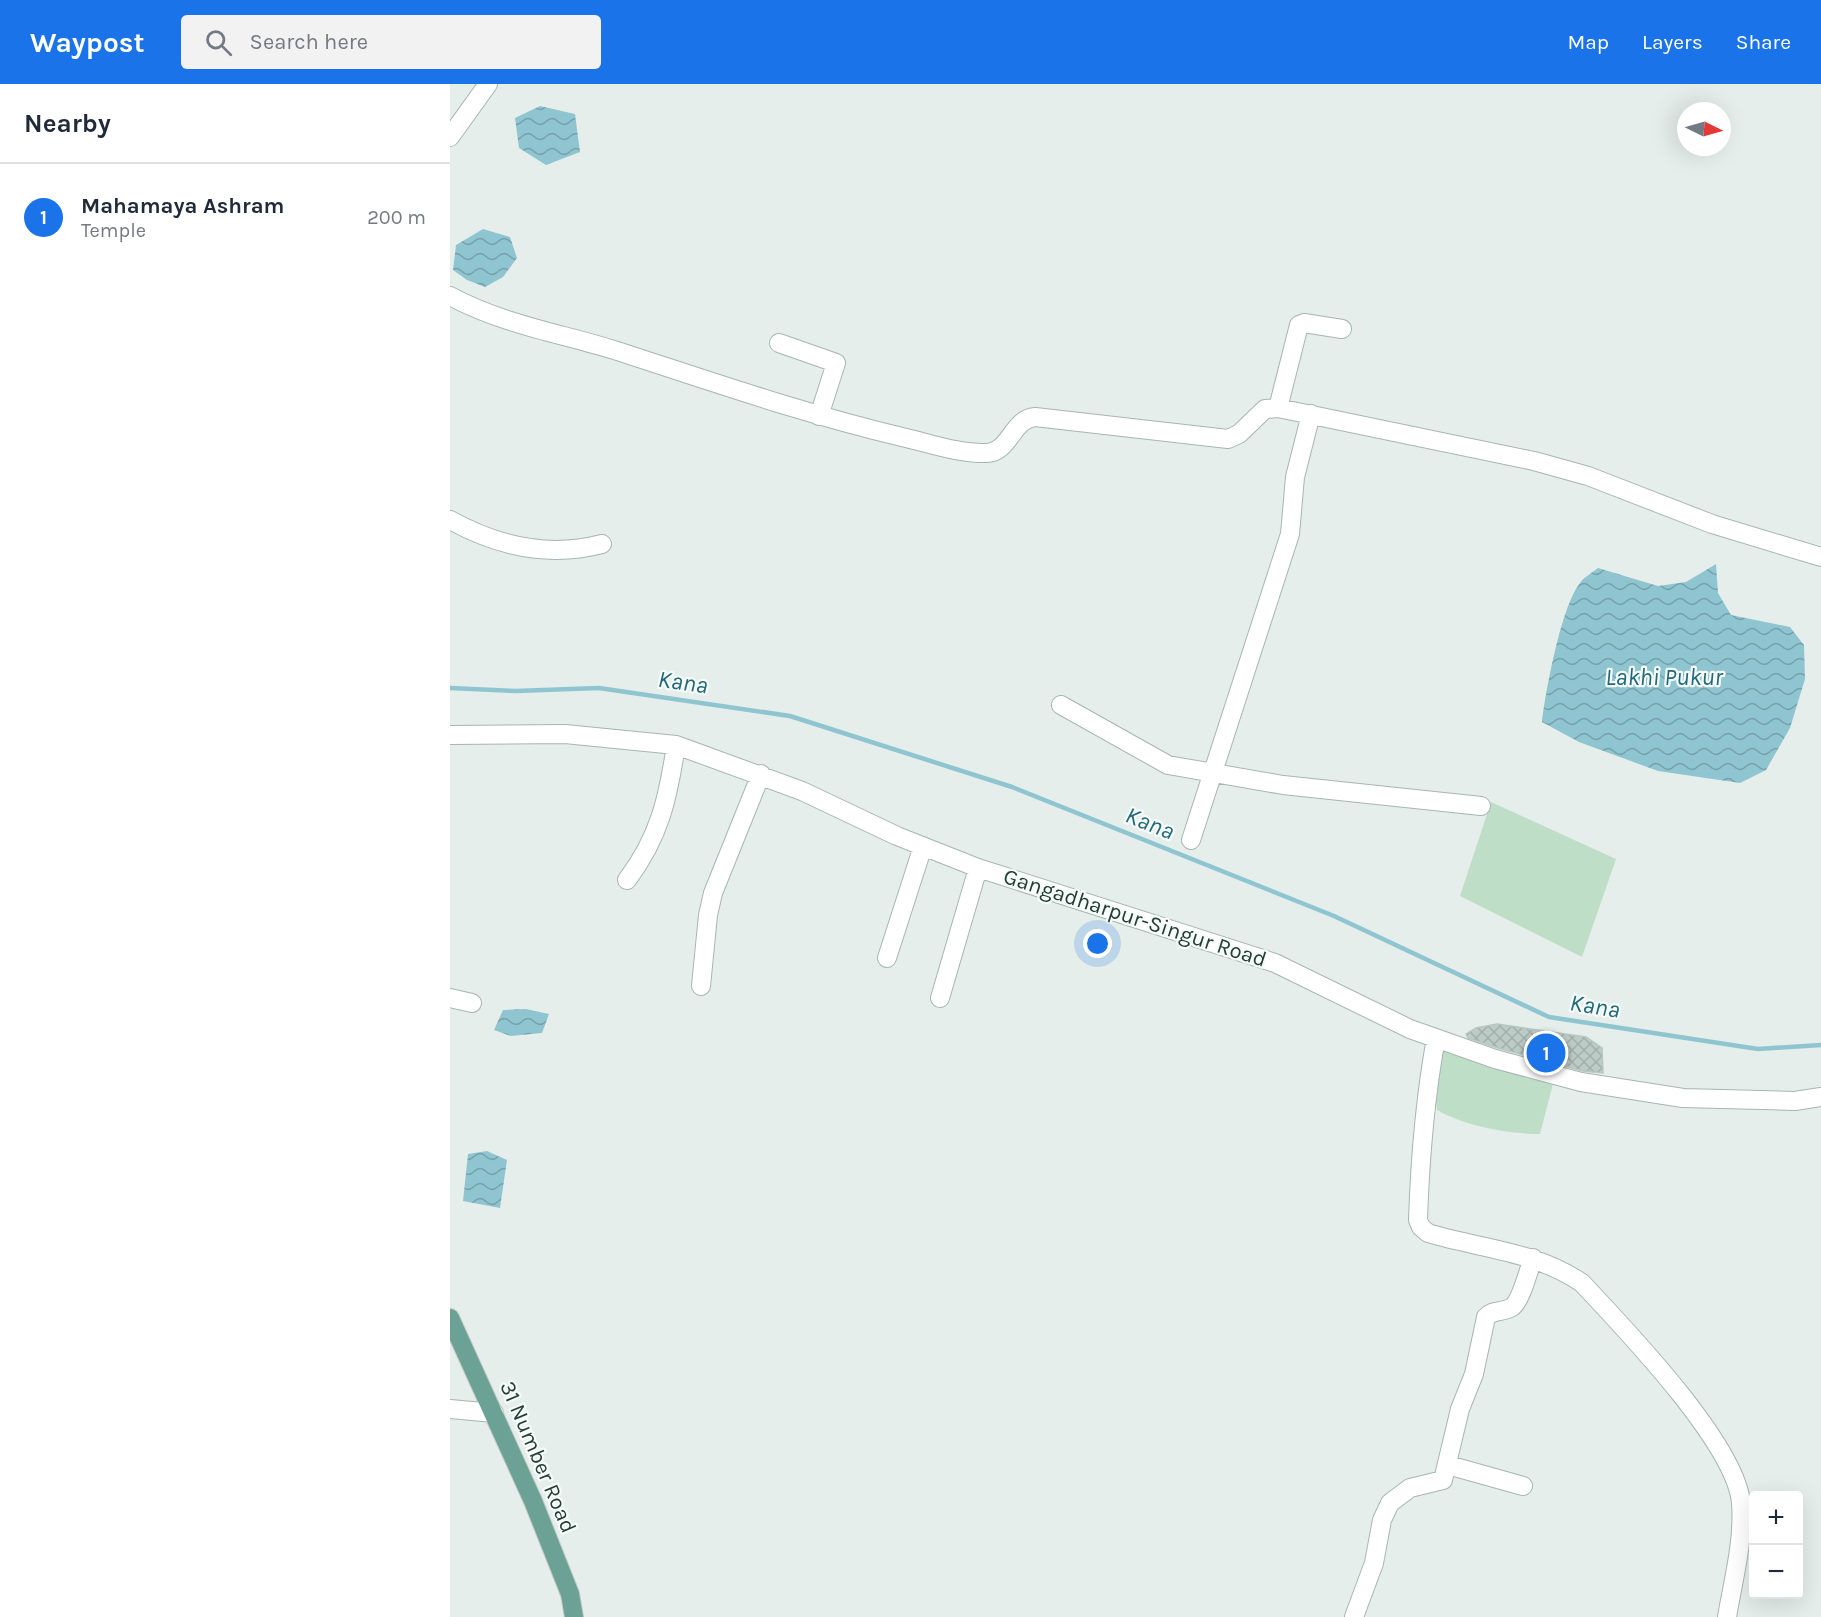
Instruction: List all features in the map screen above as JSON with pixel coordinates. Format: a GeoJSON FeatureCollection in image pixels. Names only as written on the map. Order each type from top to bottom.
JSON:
{"type":"FeatureCollection","features":[{"type":"Feature","properties":{"kind":"main road","name":"31 Number Road"},"geometry":{"type":"LineString","coordinates":[[450,1318],[533,1501],[570,1594],[574,1617]]}},
{"type":"Feature","properties":{"kind":"street"},"geometry":{"type":"LineString","coordinates":[[450,137],[488,84]]}},
{"type":"Feature","properties":{"kind":"street"},"geometry":{"type":"LineString","coordinates":[[450,296],[519,325],[613,350],[819,416],[960,450],[986,453],[1002,447],[1018,424],[1029,417],[1228,439],[1239,434],[1265,409],[1278,408],[1567,470],[1712,524],[1821,557]]}},
{"type":"Feature","properties":{"kind":"street"},"geometry":{"type":"LineString","coordinates":[[1278,408],[1299,325],[1304,323],[1342,329]]}},
{"type":"Feature","properties":{"kind":"street"},"geometry":{"type":"LineString","coordinates":[[779,343],[836,363],[819,416]]}},
{"type":"Feature","properties":{"kind":"street"},"geometry":{"type":"LineString","coordinates":[[1191,840],[1290,534],[1295,477],[1311,414]]}},
{"type":"Feature","properties":{"kind":"street"},"geometry":{"type":"LineString","coordinates":[[450,520],[489,538],[522,548],[566,551],[602,544]]}},
{"type":"Feature","properties":{"kind":"street"},"geometry":{"type":"LineString","coordinates":[[1060,705],[1156,760],[1179,767],[1283,785],[1481,806]]}},
{"type":"Feature","properties":{"kind":"street","name":"Gangadharpur-Singur Road"},"geometry":{"type":"LineString","coordinates":[[450,735],[565,734],[676,745],[761,774],[978,868],[1275,963],[1410,1029],[1495,1059],[1604,1086],[1683,1098],[1795,1101],[1821,1097]]}},
{"type":"Feature","properties":{"kind":"street"},"geometry":{"type":"LineString","coordinates":[[627,880],[643,859],[664,813],[676,745]]}},
{"type":"Feature","properties":{"kind":"street"},"geometry":{"type":"LineString","coordinates":[[701,986],[708,915],[713,893],[761,774]]}},
{"type":"Feature","properties":{"kind":"street"},"geometry":{"type":"LineString","coordinates":[[887,958],[923,846]]}},
{"type":"Feature","properties":{"kind":"street"},"geometry":{"type":"LineString","coordinates":[[940,998],[978,868]]}},
{"type":"Feature","properties":{"kind":"street"},"geometry":{"type":"LineString","coordinates":[[450,998],[472,1003]]}},
{"type":"Feature","properties":{"kind":"street"},"geometry":{"type":"LineString","coordinates":[[1436,1038],[1426,1088],[1418,1220],[1420,1227],[1438,1236],[1533,1258],[1562,1269],[1582,1283],[1600,1302],[1688,1404],[1735,1476],[1741,1504],[1738,1552],[1727,1617]]}},
{"type":"Feature","properties":{"kind":"street"},"geometry":{"type":"LineString","coordinates":[[1354,1617],[1374,1563],[1382,1520],[1390,1503],[1410,1488],[1440,1482],[1448,1464],[1460,1409],[1474,1374],[1486,1317],[1492,1312],[1506,1310],[1516,1304],[1533,1258]]}},
{"type":"Feature","properties":{"kind":"street"},"geometry":{"type":"LineString","coordinates":[[450,1409],[494,1413]]}},
{"type":"Feature","properties":{"kind":"street"},"geometry":{"type":"LineString","coordinates":[[1448,1464],[1523,1486]]}},
{"type":"Feature","properties":{"kind":"green space"},"geometry":{"type":"Polygon","coordinates":[[[1491,802],[1616,859],[1582,957],[1460,896],[1491,802]]]}},
{"type":"Feature","properties":{"kind":"green space"},"geometry":{"type":"Polygon","coordinates":[[[1440,1045],[1554,1080],[1540,1134],[1487,1128],[1448,1116],[1437,1110],[1433,1073],[1440,1045]]]}},
{"type":"Feature","properties":{"kind":"water"},"geometry":{"type":"Polygon","coordinates":[[[540,106],[575,114],[580,152],[546,165],[519,148],[515,118],[540,106]]]}},
{"type":"Feature","properties":{"kind":"water"},"geometry":{"type":"Polygon","coordinates":[[[483,229],[510,237],[517,258],[503,277],[485,287],[467,280],[453,270],[456,245],[483,229]]]}},
{"type":"Feature","properties":{"kind":"water","name":"Lakhi Pukur"},"geometry":{"type":"Polygon","coordinates":[[[1716,564],[1718,593],[1731,615],[1790,627],[1804,645],[1805,679],[1790,728],[1766,770],[1740,783],[1658,771],[1579,742],[1542,722],[1561,629],[1573,595],[1584,579],[1598,568],[1658,586],[1686,582],[1716,564]]]}},
{"type":"Feature","properties":{"kind":"water"},"geometry":{"type":"Polygon","coordinates":[[[526,1009],[549,1014],[542,1033],[511,1036],[494,1030],[503,1010],[526,1009]]]}},
{"type":"Feature","properties":{"kind":"water"},"geometry":{"type":"Polygon","coordinates":[[[487,1151],[507,1160],[500,1208],[463,1201],[468,1154],[487,1151]]]}},
{"type":"Feature","properties":{"kind":"building"},"geometry":{"type":"Polygon","coordinates":[[[1497,1024],[1586,1037],[1602,1048],[1603,1073],[1583,1071],[1498,1048],[1468,1038],[1466,1034],[1476,1028],[1497,1024]]]}},
{"type":"Feature","properties":{"kind":"waterway","name":"Kana"},"geometry":{"type":"LineString","coordinates":[[450,688],[516,691],[599,688],[790,716],[1012,787],[1334,916],[1549,1017],[1758,1049],[1821,1045]]}},
{"type":"Feature","properties":{"kind":"place","name":"Mahamaya Ashram"},"geometry":{"type":"Point","coordinates":[1546,1053]}}]}
